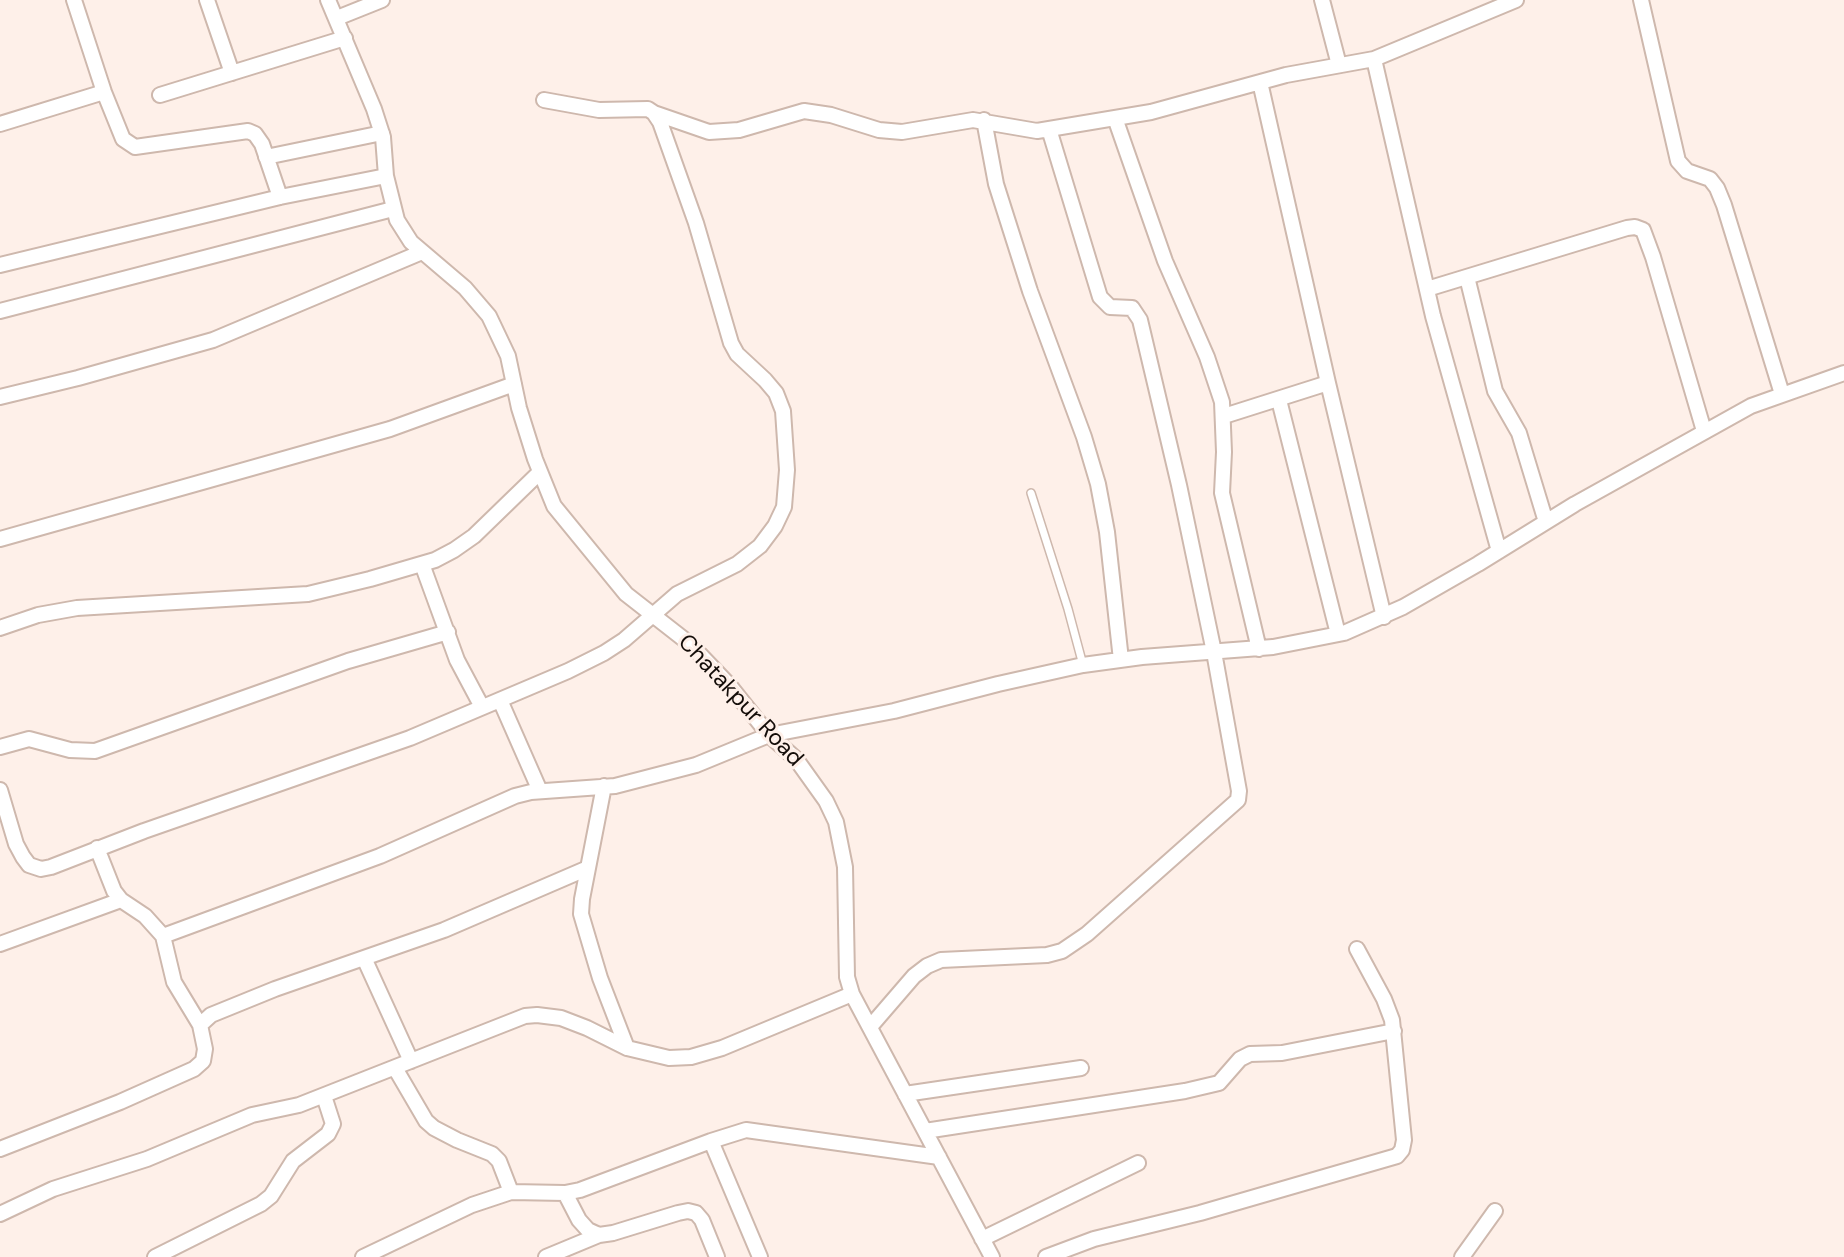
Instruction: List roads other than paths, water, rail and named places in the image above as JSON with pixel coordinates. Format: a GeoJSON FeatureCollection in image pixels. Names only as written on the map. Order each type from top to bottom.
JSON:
{"type":"FeatureCollection","features":[{"type":"Feature","properties":{"kind":"street"},"geometry":{"type":"LineString","coordinates":[[74,0],[118,132],[128,145],[135,147],[248,131],[255,134],[262,144],[280,197]]}},
{"type":"Feature","properties":{"kind":"street"},"geometry":{"type":"LineString","coordinates":[[207,0],[232,73]]}},
{"type":"Feature","properties":{"kind":"street","name":"Chatakpur Road"},"geometry":{"type":"LineString","coordinates":[[328,0],[382,133],[386,176],[393,209],[403,232],[422,252],[465,288],[489,316],[508,356],[540,472],[554,506],[626,594],[690,644],[730,686],[769,735],[796,759],[815,782],[836,822],[845,867],[847,977],[852,994],[992,1257]]}},
{"type":"Feature","properties":{"kind":"street"},"geometry":{"type":"LineString","coordinates":[[337,19],[382,0]]}},
{"type":"Feature","properties":{"kind":"street"},"geometry":{"type":"LineString","coordinates":[[1322,0],[1339,65]]}},
{"type":"Feature","properties":{"kind":"street"},"geometry":{"type":"LineString","coordinates":[[544,100],[599,110],[648,109],[709,132],[739,130],[804,111],[831,115],[879,130],[902,132],[984,120],[1023,130],[1048,129],[1152,112],[1260,82],[1374,59],[1516,0]]}},
{"type":"Feature","properties":{"kind":"street"},"geometry":{"type":"LineString","coordinates":[[1641,0],[1678,161],[1687,171],[1710,179],[1717,188],[1783,394]]}},
{"type":"Feature","properties":{"kind":"street"},"geometry":{"type":"LineString","coordinates":[[160,95],[345,38]]}},
{"type":"Feature","properties":{"kind":"street"},"geometry":{"type":"LineString","coordinates":[[1374,59],[1427,289],[1499,551]]}},
{"type":"Feature","properties":{"kind":"street"},"geometry":{"type":"LineString","coordinates":[[1260,82],[1384,617]]}},
{"type":"Feature","properties":{"kind":"street"},"geometry":{"type":"LineString","coordinates":[[0,124],[104,92]]}},
{"type":"Feature","properties":{"kind":"street"},"geometry":{"type":"LineString","coordinates":[[0,790],[16,844],[29,865],[41,869],[51,867],[97,848],[410,738],[604,653],[654,616],[677,594],[737,564],[760,546],[775,526],[784,507],[787,470],[783,411],[776,393],[737,354],[731,343],[696,223],[660,122],[654,113]]}},
{"type":"Feature","properties":{"kind":"street"},"geometry":{"type":"LineString","coordinates":[[1115,118],[1165,261],[1207,356],[1222,402],[1222,493],[1259,649]]}},
{"type":"Feature","properties":{"kind":"street"},"geometry":{"type":"LineString","coordinates":[[984,120],[996,184],[1030,291],[1084,437],[1098,484],[1107,532],[1121,660]]}},
{"type":"Feature","properties":{"kind":"street"},"geometry":{"type":"LineString","coordinates":[[870,1027],[915,976],[927,966],[941,960],[1047,955],[1062,951],[1087,934],[1238,800],[1214,652],[1179,485],[1140,320],[1132,308],[1110,307],[1100,297],[1048,129]]}},
{"type":"Feature","properties":{"kind":"street"},"geometry":{"type":"LineString","coordinates":[[266,157],[382,133]]}},
{"type":"Feature","properties":{"kind":"street"},"geometry":{"type":"LineString","coordinates":[[0,265],[280,197],[386,176]]}},
{"type":"Feature","properties":{"kind":"street"},"geometry":{"type":"LineString","coordinates":[[0,311],[393,209]]}},
{"type":"Feature","properties":{"kind":"street"},"geometry":{"type":"LineString","coordinates":[[1427,289],[1627,228],[1643,230],[1704,431]]}},
{"type":"Feature","properties":{"kind":"street"},"geometry":{"type":"LineString","coordinates":[[0,397],[78,379],[213,340],[422,252]]}},
{"type":"Feature","properties":{"kind":"street"},"geometry":{"type":"LineString","coordinates":[[1467,277],[1495,391],[1519,433],[1546,522]]}},
{"type":"Feature","properties":{"kind":"street"},"geometry":{"type":"LineString","coordinates":[[163,936],[380,856],[515,796],[540,791],[615,786],[696,765],[769,735],[894,711],[1083,665],[1259,649],[1338,634],[1384,617],[1751,406],[1844,373]]}},
{"type":"Feature","properties":{"kind":"street"},"geometry":{"type":"LineString","coordinates":[[1224,416],[1328,383]]}},
{"type":"Feature","properties":{"kind":"street"},"geometry":{"type":"LineString","coordinates":[[0,539],[390,429],[514,384]]}},
{"type":"Feature","properties":{"kind":"street"},"geometry":{"type":"LineString","coordinates":[[1279,400],[1338,634]]}},
{"type":"Feature","properties":{"kind":"street"},"geometry":{"type":"LineString","coordinates":[[0,628],[38,615],[77,608],[308,594],[422,564],[454,550],[474,536],[540,472]]}},
{"type":"Feature","properties":{"kind":"street"},"geometry":{"type":"LineString","coordinates":[[422,564],[465,678],[482,707]]}},
{"type":"Feature","properties":{"kind":"street"},"geometry":{"type":"LineString","coordinates":[[0,747],[29,739],[70,750],[95,751],[348,661],[447,632]]}},
{"type":"Feature","properties":{"kind":"street"},"geometry":{"type":"LineString","coordinates":[[500,700],[540,791]]}},
{"type":"Feature","properties":{"kind":"street"},"geometry":{"type":"LineString","coordinates":[[604,786],[581,914],[600,978],[627,1048]]}},
{"type":"Feature","properties":{"kind":"street"},"geometry":{"type":"LineString","coordinates":[[0,1149],[120,1102],[194,1069],[204,1061],[205,1049],[200,1024],[174,982],[163,936],[145,916],[121,900],[109,881],[97,848]]}},
{"type":"Feature","properties":{"kind":"street"},"geometry":{"type":"LineString","coordinates":[[200,1024],[221,1010],[444,930],[588,868]]}},
{"type":"Feature","properties":{"kind":"street"},"geometry":{"type":"LineString","coordinates":[[0,944],[121,900]]}},
{"type":"Feature","properties":{"kind":"street"},"geometry":{"type":"LineString","coordinates":[[1046,1257],[1094,1239],[1200,1213],[1397,1156],[1402,1150],[1404,1140],[1392,1020],[1384,999],[1357,949]]}},
{"type":"Feature","properties":{"kind":"street"},"geometry":{"type":"LineString","coordinates":[[364,958],[411,1061]]}},
{"type":"Feature","properties":{"kind":"street"},"geometry":{"type":"LineString","coordinates":[[0,1214],[53,1189],[147,1159],[252,1115],[299,1105],[324,1096],[525,1016],[537,1014],[561,1018],[627,1048],[669,1058],[691,1057],[722,1048],[852,994]]}},
{"type":"Feature","properties":{"kind":"street"},"geometry":{"type":"LineString","coordinates":[[925,1131],[1185,1091],[1219,1083],[1240,1059],[1250,1054],[1282,1053],[1394,1031]]}},
{"type":"Feature","properties":{"kind":"street"},"geometry":{"type":"LineString","coordinates":[[395,1068],[426,1121],[457,1140],[492,1154],[499,1161],[510,1192]]}},
{"type":"Feature","properties":{"kind":"street"},"geometry":{"type":"LineString","coordinates":[[905,1094],[1082,1068]]}},
{"type":"Feature","properties":{"kind":"street"},"geometry":{"type":"LineString","coordinates":[[155,1257],[261,1204],[271,1196],[293,1161],[328,1134],[333,1124],[324,1096]]}},
{"type":"Feature","properties":{"kind":"street"},"geometry":{"type":"LineString","coordinates":[[363,1257],[472,1205],[510,1192],[565,1193],[580,1190],[746,1130],[939,1157]]}},
{"type":"Feature","properties":{"kind":"street"},"geometry":{"type":"LineString","coordinates":[[711,1141],[760,1257]]}},
{"type":"Feature","properties":{"kind":"street"},"geometry":{"type":"LineString","coordinates":[[982,1239],[1138,1163]]}},
{"type":"Feature","properties":{"kind":"street"},"geometry":{"type":"LineString","coordinates":[[565,1193],[579,1220],[588,1230],[599,1235]]}},
{"type":"Feature","properties":{"kind":"street"},"geometry":{"type":"LineString","coordinates":[[546,1257],[599,1235],[688,1211],[696,1213],[702,1220],[717,1257]]}},
{"type":"Feature","properties":{"kind":"street"},"geometry":{"type":"LineString","coordinates":[[1462,1257],[1495,1211]]}},
{"type":"Feature","properties":{"kind":"lane"},"geometry":{"type":"LineString","coordinates":[[1031,493],[1083,665]]}}]}
